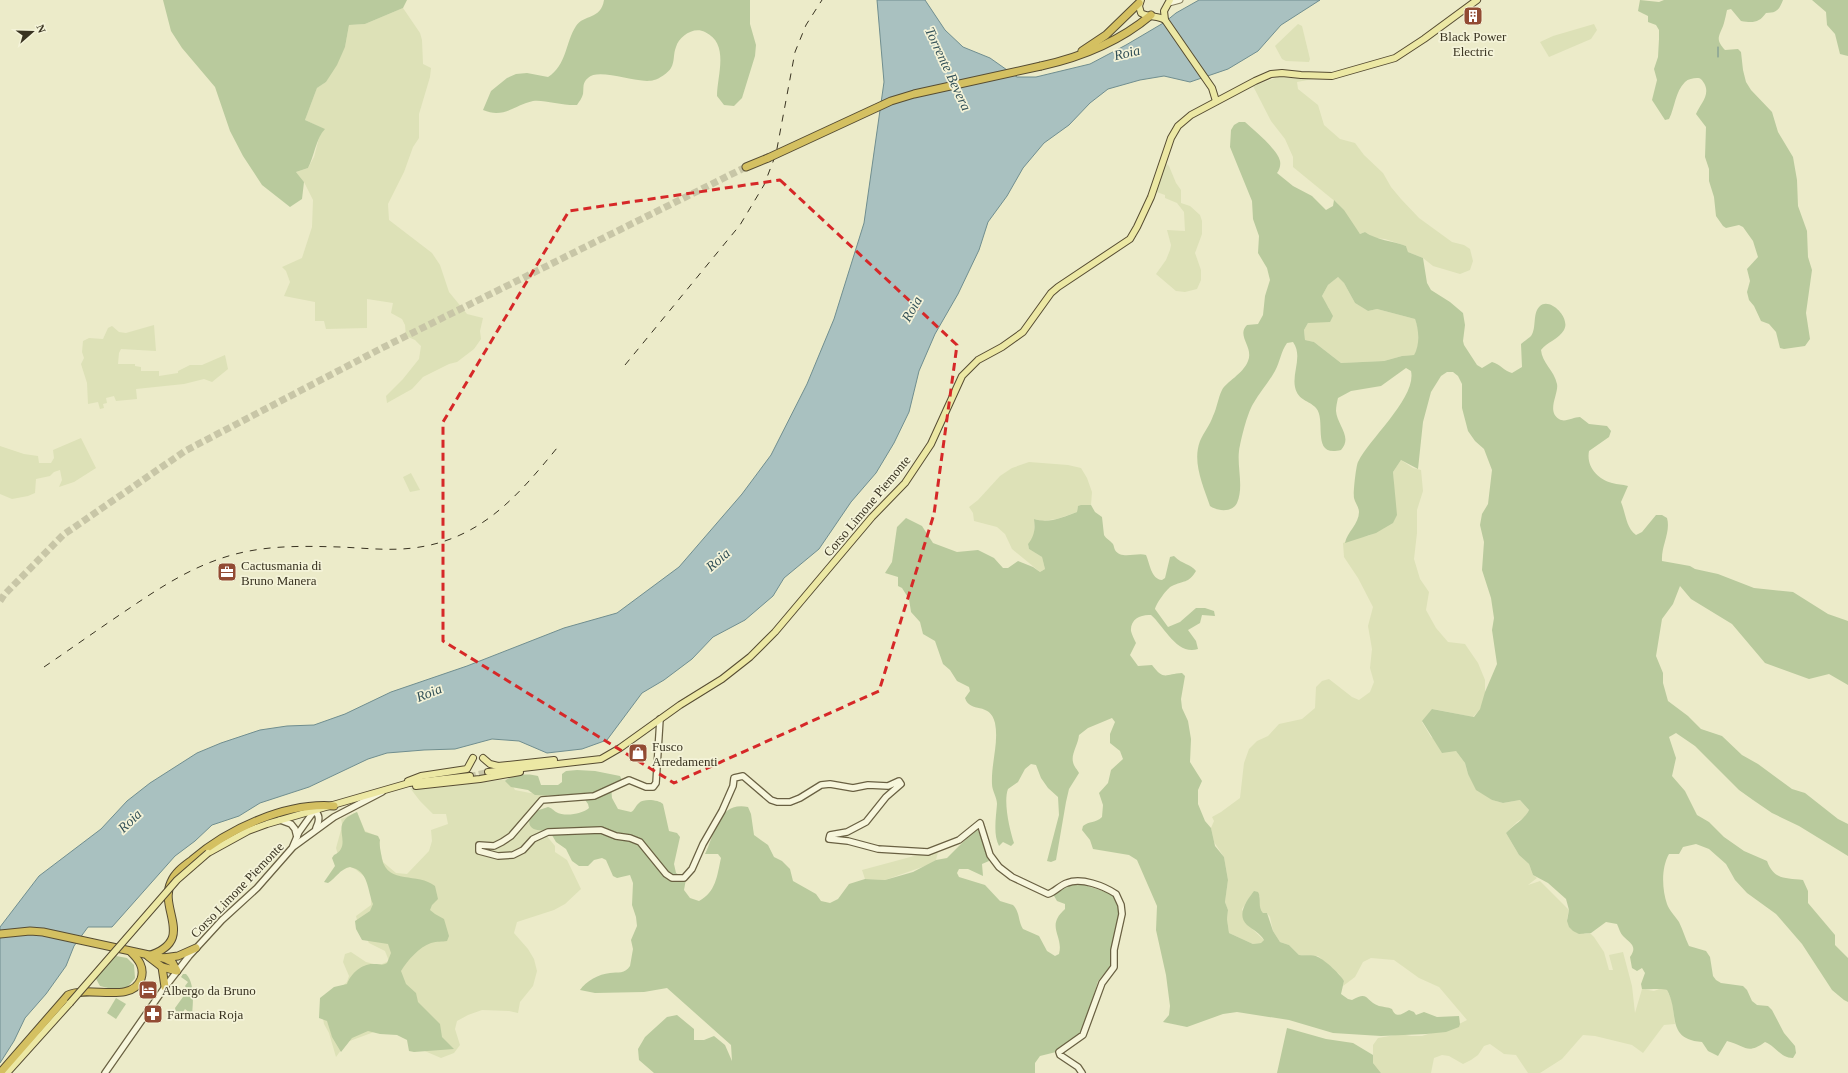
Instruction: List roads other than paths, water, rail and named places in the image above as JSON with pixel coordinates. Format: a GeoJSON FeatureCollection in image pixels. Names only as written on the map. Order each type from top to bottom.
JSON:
{"type":"FeatureCollection","features":[{"type":"Feature","properties":{"kind":"highway"},"geometry":{"type":"LineString","coordinates":[[1070,58],[1106,35],[1140,1]]}},
{"type":"Feature","properties":{"kind":"highway"},"geometry":{"type":"LineString","coordinates":[[746,167],[891,101],[914,94],[1041,66],[1070,58],[1111,43],[1151,15]]}},
{"type":"Feature","properties":{"kind":"highway"},"geometry":{"type":"LineString","coordinates":[[148,956],[165,948],[169,944],[173,931],[169,896],[170,883],[180,869],[198,854],[224,836],[265,818],[318,804],[334,806]]}},
{"type":"Feature","properties":{"kind":"highway"},"geometry":{"type":"LineString","coordinates":[[0,934],[30,931],[43,932],[148,956],[164,958],[178,956],[196,948]]}},
{"type":"Feature","properties":{"kind":"highway"},"geometry":{"type":"LineString","coordinates":[[0,1073],[68,995],[83,991],[125,993],[133,989],[138,984],[142,976],[142,966],[128,951]]}},
{"type":"Feature","properties":{"kind":"highway"},"geometry":{"type":"LineString","coordinates":[[148,956],[162,967],[177,971]]}},
{"type":"Feature","properties":{"kind":"highway"},"geometry":{"type":"LineString","coordinates":[[164,958],[172,962],[177,971]]}},
{"type":"Feature","properties":{"kind":"highway"},"geometry":{"type":"LineString","coordinates":[[162,967],[165,987]]}},
{"type":"Feature","properties":{"kind":"main road","name":"Corso Limone Piemonte"},"geometry":{"type":"LineString","coordinates":[[488,772],[594,761],[610,754],[660,719],[722,680],[750,657],[775,632],[872,517],[905,483],[931,444],[962,376],[969,367],[978,360],[1013,340],[1023,332],[1051,293],[1058,287],[1130,239],[1150,197],[1171,138],[1178,126],[1191,115],[1219,99],[1271,74],[1282,73],[1301,76],[1332,76],[1396,58],[1477,0]]}},
{"type":"Feature","properties":{"kind":"main road"},"geometry":{"type":"LineString","coordinates":[[1140,1],[1139,8],[1141,13],[1161,17],[1165,20],[1219,99]]}},
{"type":"Feature","properties":{"kind":"main road"},"geometry":{"type":"LineString","coordinates":[[1151,15],[1169,3]]}},
{"type":"Feature","properties":{"kind":"main road"},"geometry":{"type":"LineString","coordinates":[[1165,20],[1164,11],[1169,3]]}},
{"type":"Feature","properties":{"kind":"main road"},"geometry":{"type":"LineString","coordinates":[[660,719],[656,783],[653,787],[646,787],[629,780],[594,796],[542,800],[511,836],[494,846],[479,846],[479,851],[498,856],[513,855],[523,850],[533,839],[548,832],[601,830],[616,836],[630,838],[640,842],[666,874],[672,878],[678,879],[687,875],[692,869],[703,844],[725,805],[734,778],[738,776],[743,776],[771,800],[777,802],[790,802],[800,798],[821,785],[830,784],[853,788],[868,785],[888,786],[899,781],[901,784],[898,788],[886,797],[866,822],[846,832],[830,835],[829,839],[848,841],[878,849],[928,852],[959,840],[980,823],[990,854],[999,867],[1012,877],[1048,894],[1068,882],[1076,880],[1096,885],[1116,894],[1121,905],[1122,914],[1114,950],[1114,967],[1102,983],[1083,1035],[1059,1052],[1060,1055],[1078,1067],[1082,1073]]}},
{"type":"Feature","properties":{"kind":"main road"},"geometry":{"type":"LineString","coordinates":[[483,758],[490,764],[498,766],[576,759],[594,761]]}},
{"type":"Feature","properties":{"kind":"main road"},"geometry":{"type":"LineString","coordinates":[[396,787],[421,776],[467,769],[472,761]]}},
{"type":"Feature","properties":{"kind":"main road"},"geometry":{"type":"LineString","coordinates":[[396,787],[427,786],[532,770],[584,765],[594,761]]}},
{"type":"Feature","properties":{"kind":"main road","name":"Corso Limone Piemonte"},"geometry":{"type":"LineString","coordinates":[[293,846],[309,816],[314,811],[409,783],[470,776]]}},
{"type":"Feature","properties":{"kind":"main road","name":"Corso Limone Piemonte"},"geometry":{"type":"LineString","coordinates":[[177,971],[222,920],[257,888],[293,846],[334,817],[386,790]]}},
{"type":"Feature","properties":{"kind":"main road"},"geometry":{"type":"LineString","coordinates":[[8,1073],[176,880],[208,854],[248,832],[280,820],[314,811],[319,818],[315,829]]}},
{"type":"Feature","properties":{"kind":"main road","name":"Corso Limone Piemonte"},"geometry":{"type":"LineString","coordinates":[[280,820],[291,824],[295,829],[297,838]]}},
{"type":"Feature","properties":{"kind":"main road"},"geometry":{"type":"LineString","coordinates":[[105,1073],[177,971]]}},
{"type":"Feature","properties":{"kind":"street"},"geometry":{"type":"LineString","coordinates":[[1169,3],[1180,0]]}},
{"type":"Feature","properties":{"kind":"water"},"geometry":{"type":"Polygon","coordinates":[[[877,0],[925,0],[945,30],[963,47],[990,58],[1017,77],[1036,77],[1090,64],[1126,45],[1199,0],[1320,0],[1281,25],[1258,51],[1228,69],[1190,82],[1164,76],[1140,80],[1108,89],[1090,103],[1069,125],[1044,143],[1023,168],[1007,196],[988,222],[979,250],[958,294],[935,334],[919,371],[909,412],[894,443],[876,473],[851,502],[819,549],[784,578],[773,596],[745,620],[713,637],[692,659],[664,680],[642,693],[607,740],[582,749],[547,753],[519,741],[492,739],[455,749],[387,753],[368,759],[309,787],[260,803],[239,816],[212,825],[195,841],[175,856],[112,927],[88,927],[74,946],[66,966],[46,994],[25,1018],[14,1041],[0,1063],[0,927],[39,876],[101,829],[127,801],[150,783],[197,753],[221,743],[260,730],[287,726],[314,725],[345,714],[391,692],[467,666],[564,628],[617,613],[679,567],[742,494],[771,455],[807,384],[834,319],[864,223],[884,82],[877,0]]]}},
{"type":"Feature","properties":{"kind":"waterway"},"geometry":{"type":"LineString","coordinates":[[1718,47],[1718,57]]}},
{"type":"Feature","properties":{"kind":"tunnel"},"geometry":{"type":"LineString","coordinates":[[0,601],[4,595],[63,535],[185,451],[382,348],[746,167]]}},
{"type":"Feature","properties":{"kind":"tunnel"},"geometry":{"type":"LineString","coordinates":[[470,776],[488,772]]}},
{"type":"Feature","properties":{"kind":"railway"},"geometry":{"type":"LineString","coordinates":[[625,365],[740,225],[764,185],[776,154],[795,52],[806,25],[822,0]]}},
{"type":"Feature","properties":{"kind":"railway"},"geometry":{"type":"LineString","coordinates":[[44,667],[159,589],[187,573],[216,560],[259,549],[299,546],[404,549],[437,543],[458,536],[477,526],[512,499],[557,448]]}},
{"type":"Feature","properties":{"kind":"place","name":"Black Power Electric"},"geometry":{"type":"Point","coordinates":[1473,16]}},
{"type":"Feature","properties":{"kind":"place","name":"Cactusmania di Bruno Manera"},"geometry":{"type":"Point","coordinates":[227,572]}},
{"type":"Feature","properties":{"kind":"place","name":"Fusco Arredamenti"},"geometry":{"type":"Point","coordinates":[638,753]}},
{"type":"Feature","properties":{"kind":"place","name":"Albergo da Bruno"},"geometry":{"type":"Point","coordinates":[148,990]}},
{"type":"Feature","properties":{"kind":"place","name":"Farmacia Roja"},"geometry":{"type":"Point","coordinates":[153,1014]}},
{"type":"Feature","properties":{"kind":"water label","name":"Roia"},"geometry":{"type":"Point","coordinates":[1127,53]}},
{"type":"Feature","properties":{"kind":"water label","name":"Torrente Bevera"},"geometry":{"type":"Point","coordinates":[948,69]}},
{"type":"Feature","properties":{"kind":"water label","name":"Roia"},"geometry":{"type":"Point","coordinates":[912,309]}},
{"type":"Feature","properties":{"kind":"water label","name":"Roia"},"geometry":{"type":"Point","coordinates":[718,560]}},
{"type":"Feature","properties":{"kind":"water label","name":"Roia"},"geometry":{"type":"Point","coordinates":[429,693]}},
{"type":"Feature","properties":{"kind":"water label","name":"Roia"},"geometry":{"type":"Point","coordinates":[130,821]}}]}
